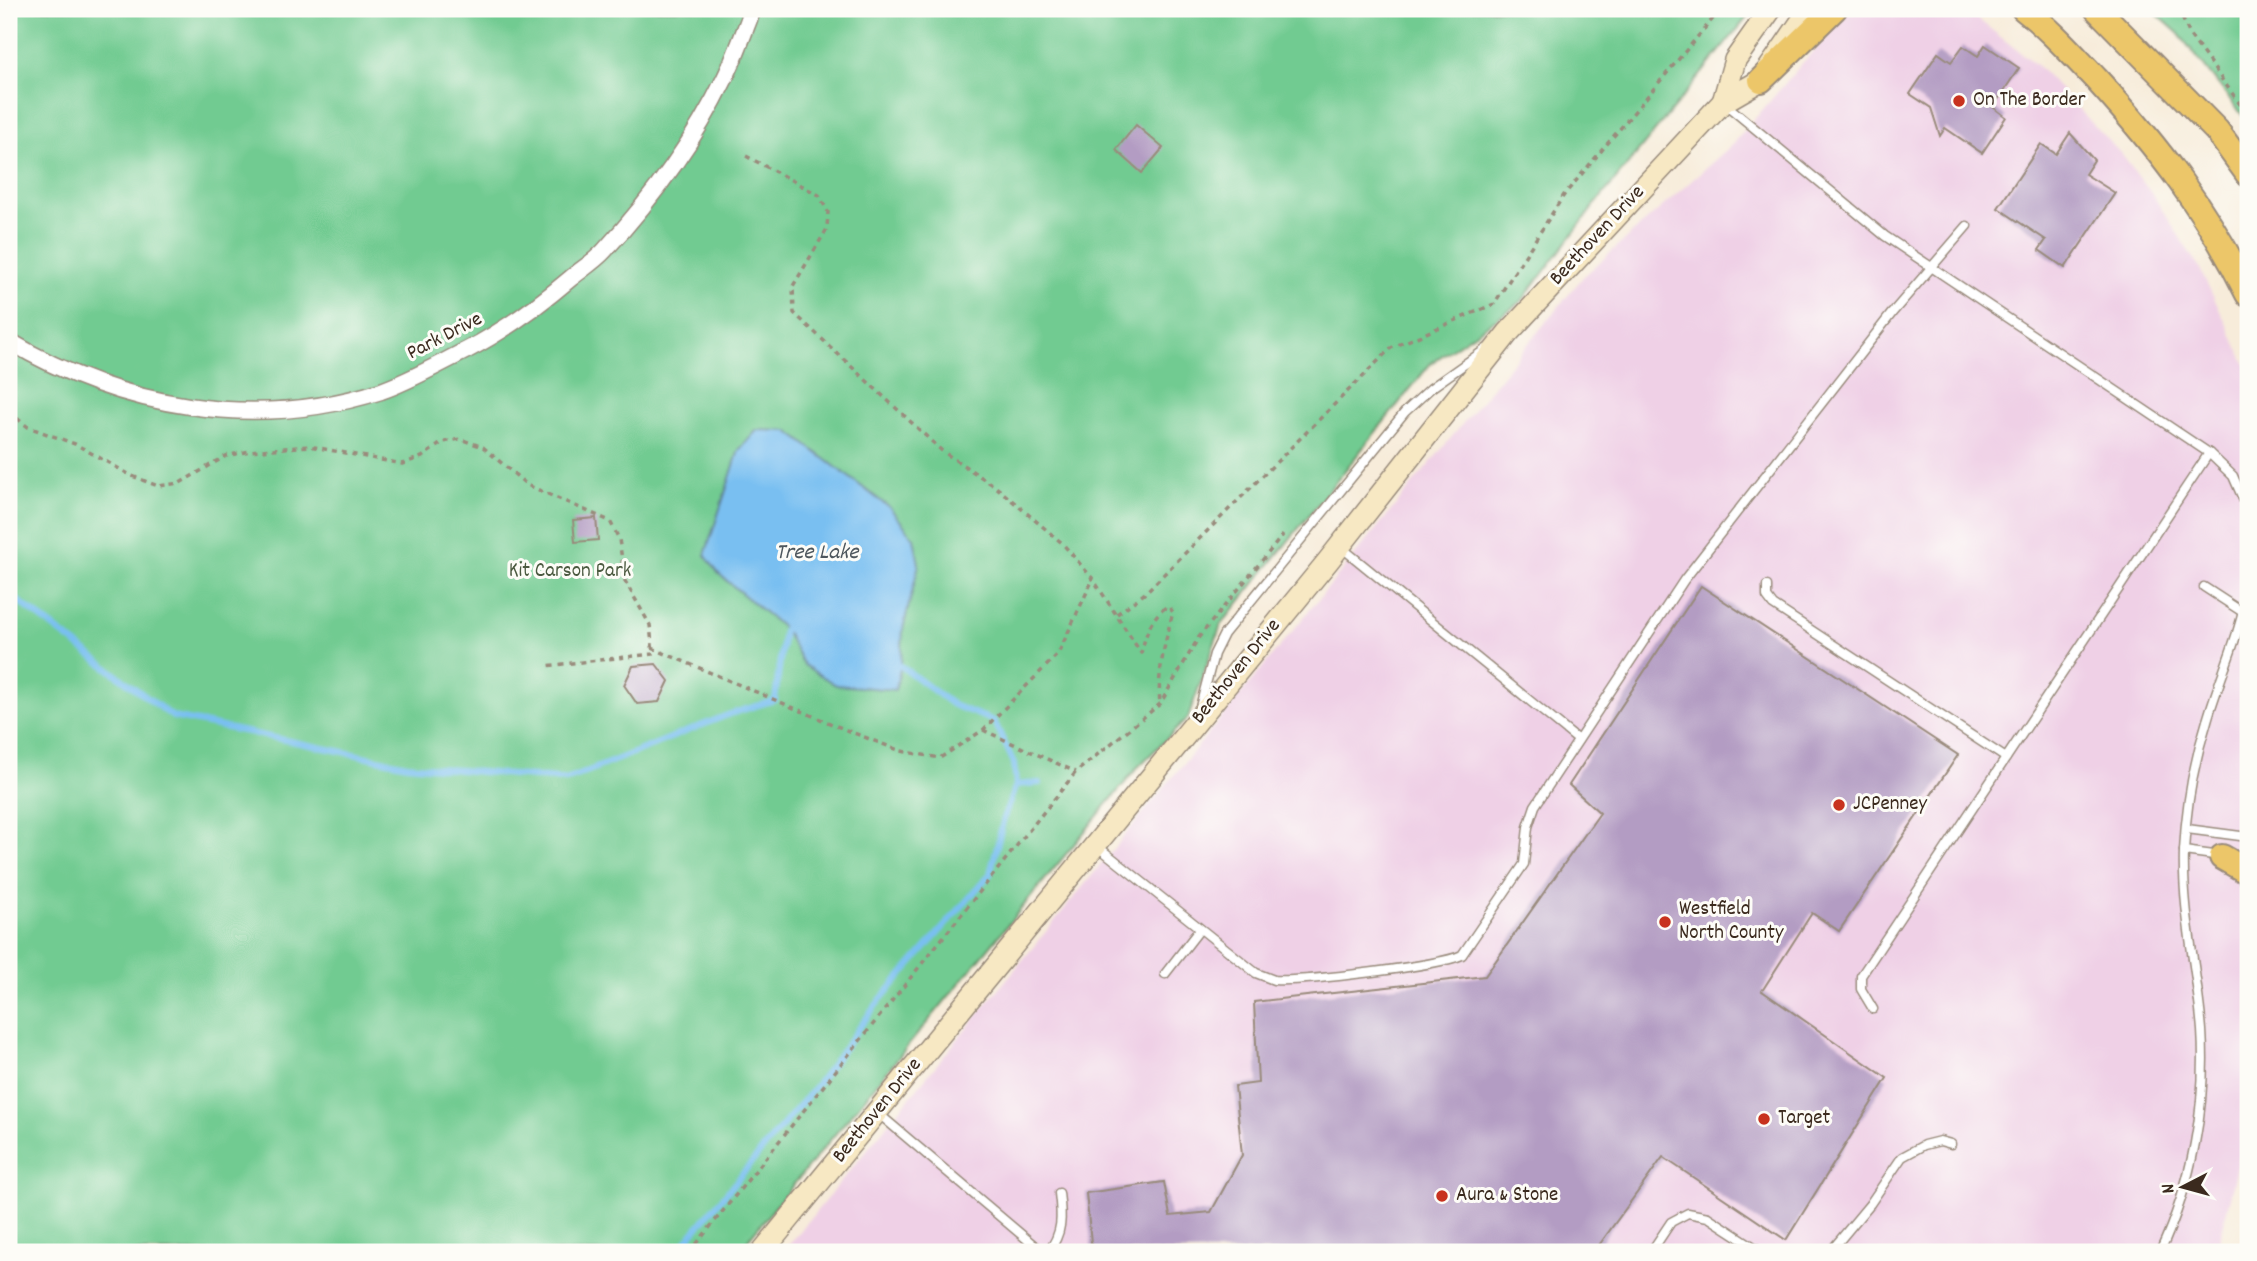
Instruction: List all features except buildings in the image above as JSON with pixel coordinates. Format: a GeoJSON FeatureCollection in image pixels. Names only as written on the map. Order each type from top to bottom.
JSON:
{"type":"FeatureCollection","features":[{"type":"Feature","properties":{"kind":"main road","name":"Beethoven Drive"},"geometry":{"type":"LineString","coordinates":[[1723,102],[1735,60],[1771,9]]}},
{"type":"Feature","properties":{"kind":"main road","name":"Beethoven Drive"},"geometry":{"type":"LineString","coordinates":[[762,1252],[1340,547],[1508,333],[1723,102],[1761,80],[1810,9]]}},
{"type":"Feature","properties":{"kind":"main road"},"geometry":{"type":"LineString","coordinates":[[1761,80],[1834,9]]}},
{"type":"Feature","properties":{"kind":"main road"},"geometry":{"type":"LineString","coordinates":[[2004,9],[2030,14],[2151,139],[2200,207],[2248,294]]}},
{"type":"Feature","properties":{"kind":"main road"},"geometry":{"type":"LineString","coordinates":[[2097,9],[2217,131],[2248,174]]}},
{"type":"Feature","properties":{"kind":"main road"},"geometry":{"type":"LineString","coordinates":[[2222,857],[2248,872]]}},
{"type":"Feature","properties":{"kind":"street","name":"Park Drive"},"geometry":{"type":"LineString","coordinates":[[9,341],[40,360],[102,387],[168,404],[202,408],[293,409],[328,404],[397,385],[521,319],[603,253],[676,162],[725,78],[753,9]]}},
{"type":"Feature","properties":{"kind":"lane"},"geometry":{"type":"LineString","coordinates":[[1723,102],[1857,215],[2210,453],[2232,476],[2248,510]]}},
{"type":"Feature","properties":{"kind":"lane"},"geometry":{"type":"LineString","coordinates":[[1094,845],[1256,973],[1274,980],[1399,967],[1462,955],[1524,864],[1528,827],[1535,806],[1684,580],[1931,265],[1967,226]]}},
{"type":"Feature","properties":{"kind":"lane"},"geometry":{"type":"LineString","coordinates":[[1195,723],[1214,654],[1224,634],[1405,412],[1431,388],[1508,333]]}},
{"type":"Feature","properties":{"kind":"lane"},"geometry":{"type":"LineString","coordinates":[[1873,1009],[1861,989],[1861,976],[2210,453]]}},
{"type":"Feature","properties":{"kind":"lane"},"geometry":{"type":"LineString","coordinates":[[1340,547],[1578,740]]}},
{"type":"Feature","properties":{"kind":"lane"},"geometry":{"type":"LineString","coordinates":[[1767,586],[1767,597],[1773,605],[2006,758]]}},
{"type":"Feature","properties":{"kind":"lane"},"geometry":{"type":"LineString","coordinates":[[2204,587],[2244,613]]}},
{"type":"Feature","properties":{"kind":"lane"},"geometry":{"type":"LineString","coordinates":[[2160,1252],[2185,1185],[2197,1130],[2202,1081],[2202,1031],[2186,902],[2187,829],[2201,742],[2244,613],[2248,589]]}},
{"type":"Feature","properties":{"kind":"lane"},"geometry":{"type":"LineString","coordinates":[[2187,829],[2248,837]]}},
{"type":"Feature","properties":{"kind":"lane"},"geometry":{"type":"LineString","coordinates":[[2185,851],[2248,860]]}},
{"type":"Feature","properties":{"kind":"lane"},"geometry":{"type":"LineString","coordinates":[[1165,974],[1200,929]]}},
{"type":"Feature","properties":{"kind":"lane"},"geometry":{"type":"LineString","coordinates":[[876,1112],[1042,1252]]}},
{"type":"Feature","properties":{"kind":"lane"},"geometry":{"type":"LineString","coordinates":[[1830,1252],[1870,1204],[1902,1157],[1924,1145],[1940,1141],[1951,1144]]}},
{"type":"Feature","properties":{"kind":"lane"},"geometry":{"type":"LineString","coordinates":[[1048,1252],[1058,1240],[1061,1227],[1059,1193]]}},
{"type":"Feature","properties":{"kind":"lane"},"geometry":{"type":"LineString","coordinates":[[1651,1252],[1671,1222],[1688,1213],[1708,1217],[1762,1252]]}},
{"type":"Feature","properties":{"kind":"path"},"geometry":{"type":"LineString","coordinates":[[1117,614],[1144,594],[1391,348],[1494,304],[1564,195],[1721,9]]}},
{"type":"Feature","properties":{"kind":"path"},"geometry":{"type":"LineString","coordinates":[[2178,9],[2191,37],[2248,115]]}},
{"type":"Feature","properties":{"kind":"path"},"geometry":{"type":"LineString","coordinates":[[690,1252],[1076,773],[1160,704],[1158,688],[1164,643],[1173,612],[1168,606],[1161,610],[1148,628],[1141,653],[1093,579],[1062,542],[1032,515],[942,451],[794,313],[793,286],[827,229],[828,212],[819,195],[746,156]]}},
{"type":"Feature","properties":{"kind":"path"},"geometry":{"type":"LineString","coordinates":[[9,412],[28,427],[75,444],[132,476],[158,486],[180,483],[226,456],[250,451],[309,446],[402,464],[422,457],[443,442],[460,439],[483,447],[527,485],[610,522],[619,539],[625,581],[650,625],[653,654],[545,666]]}},
{"type":"Feature","properties":{"kind":"path"},"geometry":{"type":"LineString","coordinates":[[652,648],[901,751],[940,758],[983,730],[1058,654],[1093,579]]}},
{"type":"Feature","properties":{"kind":"path"},"geometry":{"type":"LineString","coordinates":[[983,730],[1076,773]]}},
{"type":"Feature","properties":{"kind":"shaded area","name":"Westfield North County"},"geometry":{"type":"Polygon","coordinates":[[[1849,9],[1965,9],[2040,68],[2122,155],[2154,197],[2200,269],[2248,369],[2248,1122],[2217,1252],[783,1252],[1583,277],[1733,144],[1849,9]]]}},
{"type":"Feature","properties":{"kind":"green space","name":"Kit Carson Park"},"geometry":{"type":"Polygon","coordinates":[[[9,9],[1754,9],[1598,201],[1521,302],[1431,363],[1221,625],[1188,718],[1137,768],[738,1252],[9,1252],[9,9]]]}},
{"type":"Feature","properties":{"kind":"green space"},"geometry":{"type":"Polygon","coordinates":[[[2151,9],[2248,9],[2248,122],[2178,33],[2151,9]]]}},
{"type":"Feature","properties":{"kind":"water","name":"Tree Lake"},"geometry":{"type":"Polygon","coordinates":[[[757,430],[788,431],[890,508],[914,538],[919,564],[903,629],[901,666],[895,690],[836,685],[804,665],[784,629],[719,574],[705,555],[739,450],[757,430]]]}},
{"type":"Feature","properties":{"kind":"waterway"},"geometry":{"type":"LineString","coordinates":[[9,594],[173,717],[407,765],[566,780],[730,714],[775,700],[784,629]]}},
{"type":"Feature","properties":{"kind":"waterway"},"geometry":{"type":"LineString","coordinates":[[677,1252],[814,1088],[880,1000],[990,874],[1005,814],[1016,785],[1014,763],[994,721],[953,705],[901,666]]}},
{"type":"Feature","properties":{"kind":"waterway"},"geometry":{"type":"LineString","coordinates":[[1016,785],[1039,783]]}},
{"type":"Feature","properties":{"kind":"place","name":"On The Border"},"geometry":{"type":"Point","coordinates":[1959,101]}},
{"type":"Feature","properties":{"kind":"place","name":"JCPenney"},"geometry":{"type":"Point","coordinates":[1839,805]}},
{"type":"Feature","properties":{"kind":"place","name":"Westfield North County"},"geometry":{"type":"Point","coordinates":[1665,922]}},
{"type":"Feature","properties":{"kind":"place","name":"Target"},"geometry":{"type":"Point","coordinates":[1764,1119]}},
{"type":"Feature","properties":{"kind":"place","name":"Aura & Stone"},"geometry":{"type":"Point","coordinates":[1442,1196]}}]}
